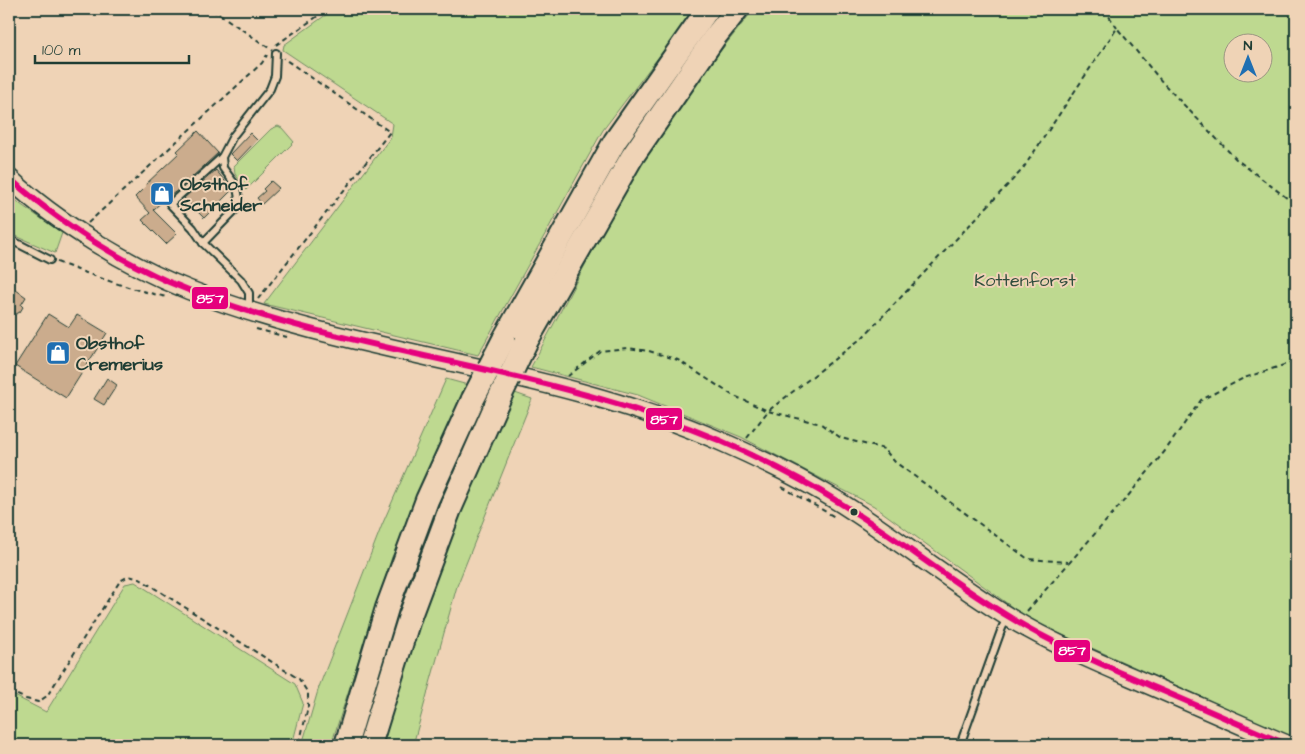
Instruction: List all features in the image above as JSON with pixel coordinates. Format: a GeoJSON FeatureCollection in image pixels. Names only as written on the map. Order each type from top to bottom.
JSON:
{"type":"FeatureCollection","features":[{"type":"Feature","properties":{"kind":"highway"},"geometry":{"type":"LineString","coordinates":[[346,745],[387,608],[427,500],[473,399],[504,339],[615,141],[708,9]]}},
{"type":"Feature","properties":{"kind":"highway"},"geometry":{"type":"LineString","coordinates":[[370,745],[410,616],[446,518],[526,342],[632,157],[714,38],[737,9]]}},
{"type":"Feature","properties":{"kind":"main road"},"geometry":{"type":"LineString","coordinates":[[9,178],[27,195],[79,232],[128,260],[186,289],[249,311],[320,330],[562,387],[647,412],[775,466],[855,512],[1009,622],[1288,745]]}},
{"type":"Feature","properties":{"kind":"lane"},"geometry":{"type":"LineString","coordinates":[[249,311],[250,292],[203,243],[170,204],[222,157],[233,136],[270,90],[275,76],[274,51]]}},
{"type":"Feature","properties":{"kind":"lane"},"geometry":{"type":"LineString","coordinates":[[203,243],[240,205],[237,188],[223,168],[222,157]]}},
{"type":"Feature","properties":{"kind":"lane"},"geometry":{"type":"LineString","coordinates":[[9,239],[50,260]]}},
{"type":"Feature","properties":{"kind":"lane"},"geometry":{"type":"LineString","coordinates":[[960,745],[1009,622]]}},
{"type":"Feature","properties":{"kind":"path"},"geometry":{"type":"LineString","coordinates":[[212,9],[390,132],[249,311]]}},
{"type":"Feature","properties":{"kind":"path"},"geometry":{"type":"LineString","coordinates":[[79,232],[274,51],[328,9]]}},
{"type":"Feature","properties":{"kind":"path"},"geometry":{"type":"LineString","coordinates":[[1104,9],[1117,28],[1163,83],[1236,158],[1296,205]]}},
{"type":"Feature","properties":{"kind":"path"},"geometry":{"type":"LineString","coordinates":[[738,450],[768,411],[863,337],[1022,170],[1117,28]]}},
{"type":"Feature","properties":{"kind":"path"},"geometry":{"type":"LineString","coordinates":[[50,260],[104,281],[168,297]]}},
{"type":"Feature","properties":{"kind":"path"},"geometry":{"type":"LineString","coordinates":[[256,329],[294,339]]}},
{"type":"Feature","properties":{"kind":"path"},"geometry":{"type":"LineString","coordinates":[[562,387],[565,378],[600,351],[628,348],[649,351],[678,360],[732,395],[768,411],[821,424],[840,438],[884,449],[895,462],[1028,559],[1068,562]]}},
{"type":"Feature","properties":{"kind":"path"},"geometry":{"type":"LineString","coordinates":[[1009,622],[1068,562],[1153,466],[1201,400],[1244,378],[1296,361]]}},
{"type":"Feature","properties":{"kind":"path"},"geometry":{"type":"LineString","coordinates":[[781,486],[842,521]]}},
{"type":"Feature","properties":{"kind":"path"},"geometry":{"type":"LineString","coordinates":[[9,690],[26,699],[38,702],[47,696],[120,581],[129,576],[140,579],[298,679],[308,693],[308,707],[299,745]]}},
{"type":"Feature","properties":{"kind":"green space"},"geometry":{"type":"Polygon","coordinates":[[[334,9],[695,9],[603,130],[478,355],[264,304],[391,137],[393,124],[283,50],[284,45],[334,9]]]}},
{"type":"Feature","properties":{"kind":"green space","name":"Kottenforst"},"geometry":{"type":"Polygon","coordinates":[[[754,9],[1296,9],[1296,739],[1031,621],[874,506],[741,437],[638,395],[531,367],[631,178],[714,59],[754,9]]]}},
{"type":"Feature","properties":{"kind":"green space"},"geometry":{"type":"Polygon","coordinates":[[[278,126],[294,142],[246,190],[235,174],[234,166],[271,129],[278,126]]]}},
{"type":"Feature","properties":{"kind":"green space"},"geometry":{"type":"Polygon","coordinates":[[[9,194],[20,204],[62,233],[55,253],[9,233],[9,194]]]}},
{"type":"Feature","properties":{"kind":"green space"},"geometry":{"type":"Polygon","coordinates":[[[446,379],[468,385],[392,557],[331,745],[302,745],[319,687],[382,525],[446,379]]]}},
{"type":"Feature","properties":{"kind":"green space"},"geometry":{"type":"Polygon","coordinates":[[[515,393],[532,399],[457,586],[413,745],[381,745],[414,632],[458,515],[515,393]]]}},
{"type":"Feature","properties":{"kind":"green space"},"geometry":{"type":"Polygon","coordinates":[[[135,582],[295,684],[303,703],[292,745],[9,745],[9,693],[46,712],[125,584],[135,582]]]}},
{"type":"Feature","properties":{"kind":"building"},"geometry":{"type":"Polygon","coordinates":[[[198,131],[218,153],[153,210],[177,234],[166,244],[142,220],[150,213],[135,197],[198,131]]]}},
{"type":"Feature","properties":{"kind":"building"},"geometry":{"type":"Polygon","coordinates":[[[250,133],[257,140],[237,161],[230,154],[250,133]]]}},
{"type":"Feature","properties":{"kind":"building"},"geometry":{"type":"Polygon","coordinates":[[[216,170],[232,190],[204,218],[184,198],[216,170]]]}},
{"type":"Feature","properties":{"kind":"building"},"geometry":{"type":"Polygon","coordinates":[[[271,181],[279,188],[262,204],[257,198],[265,191],[263,189],[271,181]]]}},
{"type":"Feature","properties":{"kind":"building"},"geometry":{"type":"Polygon","coordinates":[[[9,285],[26,297],[21,305],[23,307],[16,314],[9,309],[9,285]]]}},
{"type":"Feature","properties":{"kind":"building"},"geometry":{"type":"Polygon","coordinates":[[[48,314],[69,327],[77,315],[107,333],[66,398],[15,366],[48,314]]]}},
{"type":"Feature","properties":{"kind":"building"},"geometry":{"type":"Polygon","coordinates":[[[107,378],[117,385],[104,405],[94,399],[107,378]]]}},
{"type":"Feature","properties":{"kind":"transit line","name":"857"},"geometry":{"type":"LineString","coordinates":[[9,178],[65,223],[106,249],[147,272],[203,296],[310,329],[590,396],[656,416],[721,441],[782,470],[826,494],[989,604],[1028,628],[1115,670],[1288,745]]}},
{"type":"Feature","properties":{"kind":"place","name":"Obsthof Schneider"},"geometry":{"type":"Point","coordinates":[162,194]}},
{"type":"Feature","properties":{"kind":"place","name":"Obsthof Cremerius"},"geometry":{"type":"Point","coordinates":[58,353]}}]}
